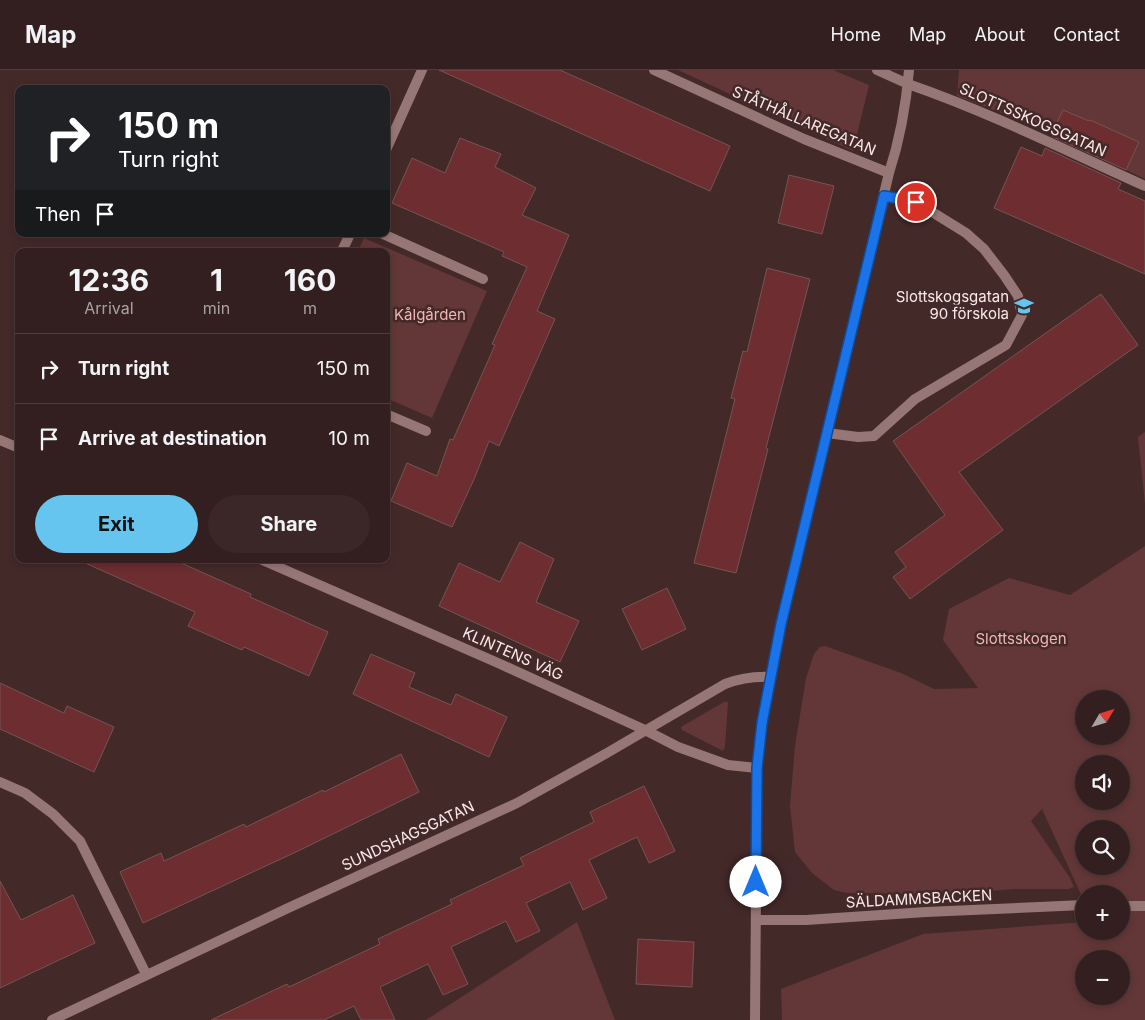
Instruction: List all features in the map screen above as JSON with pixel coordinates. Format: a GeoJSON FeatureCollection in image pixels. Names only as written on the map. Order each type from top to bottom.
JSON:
{"type":"FeatureCollection","features":[{"type":"Feature","properties":{"kind":"street"},"geometry":{"type":"LineString","coordinates":[[390,141],[422,70]]}},
{"type":"Feature","properties":{"kind":"street","name":"STÅTHÅLLAREGATAN"},"geometry":{"type":"LineString","coordinates":[[654,70],[804,139],[889,173]]}},
{"type":"Feature","properties":{"kind":"street"},"geometry":{"type":"LineString","coordinates":[[877,70],[908,84]]}},
{"type":"Feature","properties":{"kind":"street"},"geometry":{"type":"LineString","coordinates":[[755,1020],[757,768],[762,723],[781,624],[889,173],[905,114],[909,70]]}},
{"type":"Feature","properties":{"kind":"street","name":"SLOTTSSKOGSGATAN"},"geometry":{"type":"LineString","coordinates":[[908,84],[937,94],[1145,186]]}},
{"type":"Feature","properties":{"kind":"street"},"geometry":{"type":"LineString","coordinates":[[827,433],[858,437],[874,436],[915,398],[1006,345],[1022,315],[1018,296],[1004,274],[984,249],[966,233],[916,202],[884,196]]}},
{"type":"Feature","properties":{"kind":"street"},"geometry":{"type":"LineString","coordinates":[[390,237],[483,279]]}},
{"type":"Feature","properties":{"kind":"street"},"geometry":{"type":"LineString","coordinates":[[390,416],[426,431]]}},
{"type":"Feature","properties":{"kind":"street"},"geometry":{"type":"LineString","coordinates":[[0,440],[15,446]]}},
{"type":"Feature","properties":{"kind":"street","name":"KLINTENS VÄG"},"geometry":{"type":"LineString","coordinates":[[269,563],[409,623],[645,730],[678,747],[728,765],[757,768]]}},
{"type":"Feature","properties":{"kind":"street","name":"SUNDSHAGSGATAN"},"geometry":{"type":"LineString","coordinates":[[52,1020],[146,974],[517,803],[607,754],[725,684],[739,678],[751,676],[771,677]]}},
{"type":"Feature","properties":{"kind":"street"},"geometry":{"type":"LineString","coordinates":[[0,782],[25,793],[53,814],[80,841],[146,974]]}},
{"type":"Feature","properties":{"kind":"street","name":"SÄLDAMMSBACKEN"},"geometry":{"type":"LineString","coordinates":[[756,920],[806,920],[926,912],[1075,906]]}},
{"type":"Feature","properties":{"kind":"street"},"geometry":{"type":"LineString","coordinates":[[1130,906],[1145,906]]}},
{"type":"Feature","properties":{"kind":"green space"},"geometry":{"type":"Polygon","coordinates":[[[678,70],[833,70],[869,85],[853,151],[678,70]]]}},
{"type":"Feature","properties":{"kind":"green space"},"geometry":{"type":"Polygon","coordinates":[[[959,70],[1145,70],[1145,179],[1038,127],[957,96],[959,70]]]}},
{"type":"Feature","properties":{"kind":"green space","name":"Kålgården"},"geometry":{"type":"Polygon","coordinates":[[[364,238],[387,248],[359,248],[364,238]]]}},
{"type":"Feature","properties":{"kind":"green space","name":"Kålgården"},"geometry":{"type":"Polygon","coordinates":[[[390,249],[487,291],[432,418],[390,400],[390,249]]]}},
{"type":"Feature","properties":{"kind":"green space"},"geometry":{"type":"Polygon","coordinates":[[[1145,432],[1145,504],[1138,437],[1145,432]]]}},
{"type":"Feature","properties":{"kind":"green space","name":"Slottsskogen"},"geometry":{"type":"Polygon","coordinates":[[[1145,546],[1145,1020],[782,1020],[781,989],[923,934],[1075,923],[1075,940],[1130,940],[1130,885],[1077,885],[1042,809],[1031,821],[1070,878],[1074,887],[1068,889],[1014,889],[952,894],[847,893],[834,890],[812,873],[795,852],[790,806],[795,746],[806,678],[814,654],[820,647],[825,646],[901,673],[934,689],[978,688],[943,640],[949,609],[1009,578],[1070,595],[1145,546]]]}},
{"type":"Feature","properties":{"kind":"green space"},"geometry":{"type":"Polygon","coordinates":[[[724,702],[728,702],[725,747],[723,751],[682,730],[681,727],[724,702]]]}},
{"type":"Feature","properties":{"kind":"green space"},"geometry":{"type":"Polygon","coordinates":[[[577,922],[615,1020],[426,1020],[577,922]]]}},
{"type":"Feature","properties":{"kind":"building"},"geometry":{"type":"Polygon","coordinates":[[[439,70],[560,70],[730,146],[710,191],[439,70]]]}},
{"type":"Feature","properties":{"kind":"building"},"geometry":{"type":"Polygon","coordinates":[[[1063,110],[1139,142],[1126,170],[1051,136],[1063,110]]]}},
{"type":"Feature","properties":{"kind":"building"},"geometry":{"type":"Polygon","coordinates":[[[460,138],[501,154],[495,167],[536,188],[522,215],[569,235],[537,311],[555,319],[499,446],[489,441],[452,527],[391,501],[407,463],[437,476],[450,439],[453,440],[495,345],[492,344],[527,267],[502,256],[504,252],[392,203],[412,158],[445,173],[460,138]]]}},
{"type":"Feature","properties":{"kind":"building"},"geometry":{"type":"Polygon","coordinates":[[[1021,147],[1042,156],[1045,148],[1121,183],[1118,189],[1145,201],[1145,274],[994,208],[1021,147]]]}},
{"type":"Feature","properties":{"kind":"building"},"geometry":{"type":"Polygon","coordinates":[[[789,175],[834,186],[822,234],[778,223],[789,175]]]}},
{"type":"Feature","properties":{"kind":"building"},"geometry":{"type":"Polygon","coordinates":[[[767,268],[810,279],[736,573],[694,563],[735,399],[731,398],[743,351],[747,352],[767,268]]]}},
{"type":"Feature","properties":{"kind":"building"},"geometry":{"type":"Polygon","coordinates":[[[1101,294],[1138,345],[959,472],[1003,530],[910,599],[893,577],[906,567],[895,552],[945,515],[893,441],[1101,294]]]}},
{"type":"Feature","properties":{"kind":"building"},"geometry":{"type":"Polygon","coordinates":[[[520,542],[554,559],[536,602],[579,621],[560,662],[439,606],[459,563],[500,582],[520,542]]]}},
{"type":"Feature","properties":{"kind":"building"},"geometry":{"type":"Polygon","coordinates":[[[85,563],[181,563],[251,594],[250,597],[328,632],[309,676],[244,647],[242,650],[188,626],[195,612],[85,563]]]}},
{"type":"Feature","properties":{"kind":"building"},"geometry":{"type":"Polygon","coordinates":[[[667,588],[686,629],[642,650],[622,609],[667,588]]]}},
{"type":"Feature","properties":{"kind":"building"},"geometry":{"type":"Polygon","coordinates":[[[371,654],[415,673],[409,687],[451,705],[456,694],[507,717],[489,757],[353,694],[371,654]]]}},
{"type":"Feature","properties":{"kind":"building"},"geometry":{"type":"Polygon","coordinates":[[[0,683],[64,713],[67,706],[114,727],[94,772],[0,729],[0,683]]]}},
{"type":"Feature","properties":{"kind":"building"},"geometry":{"type":"Polygon","coordinates":[[[401,754],[419,792],[143,923],[120,872],[161,853],[164,861],[244,824],[246,827],[323,790],[324,792],[401,754]]]}},
{"type":"Feature","properties":{"kind":"building"},"geometry":{"type":"Polygon","coordinates":[[[644,786],[675,851],[649,863],[637,837],[589,860],[607,898],[583,910],[570,882],[526,903],[540,931],[516,942],[506,921],[451,947],[468,984],[443,995],[428,964],[380,987],[395,1020],[361,1020],[354,1006],[324,1020],[211,1020],[287,984],[289,987],[380,944],[378,939],[452,904],[450,900],[524,865],[520,858],[594,822],[590,812],[644,786]]]}},
{"type":"Feature","properties":{"kind":"building"},"geometry":{"type":"Polygon","coordinates":[[[0,881],[21,920],[73,895],[95,943],[0,988],[0,881]]]}},
{"type":"Feature","properties":{"kind":"building"},"geometry":{"type":"Polygon","coordinates":[[[638,939],[694,942],[692,987],[636,984],[638,939]]]}},
{"type":"Feature","properties":{"kind":"place","name":"Slottskogsgatan 90 förskola"},"geometry":{"type":"Point","coordinates":[1024,306]}},
{"type":"Feature","properties":{"kind":"route"},"geometry":{"type":"LineString","coordinates":[[756,882],[757,768],[762,723],[781,624],[884,196],[916,202]]}}]}
